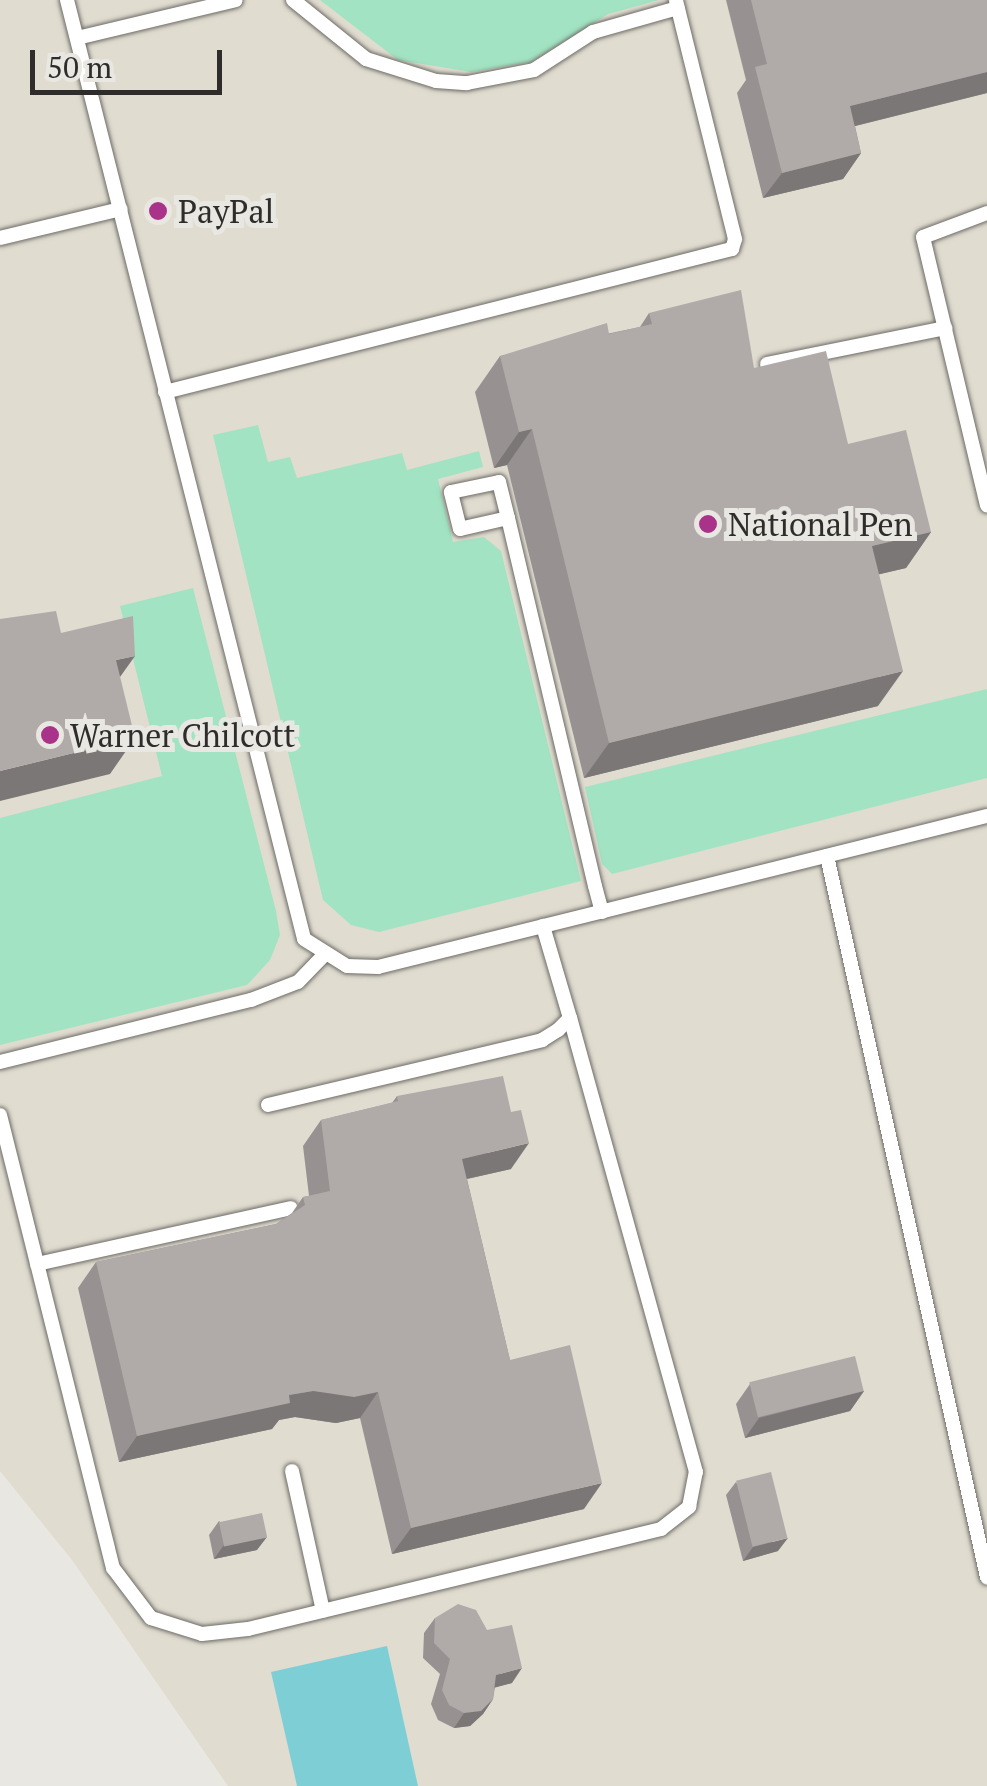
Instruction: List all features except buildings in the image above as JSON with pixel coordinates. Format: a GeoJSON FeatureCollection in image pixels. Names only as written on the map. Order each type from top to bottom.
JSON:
{"type":"FeatureCollection","features":[{"type":"Feature","properties":{"kind":"lane"},"geometry":{"type":"LineString","coordinates":[[68,0],[292,912],[304,939],[347,966],[378,967],[987,816]]}},
{"type":"Feature","properties":{"kind":"lane"},"geometry":{"type":"LineString","coordinates":[[77,38],[236,0]]}},
{"type":"Feature","properties":{"kind":"lane"},"geometry":{"type":"LineString","coordinates":[[165,392],[732,249],[735,239],[677,4],[593,32],[534,70],[467,83],[436,81],[366,59],[293,0]]}},
{"type":"Feature","properties":{"kind":"lane"},"geometry":{"type":"LineString","coordinates":[[0,238],[121,209]]}},
{"type":"Feature","properties":{"kind":"lane"},"geometry":{"type":"LineString","coordinates":[[987,213],[923,236],[987,505]]}},
{"type":"Feature","properties":{"kind":"lane"},"geometry":{"type":"LineString","coordinates":[[767,364],[944,328]]}},
{"type":"Feature","properties":{"kind":"lane"},"geometry":{"type":"LineString","coordinates":[[508,518],[460,528],[450,492],[499,482],[508,518],[602,912]]}},
{"type":"Feature","properties":{"kind":"lane"},"geometry":{"type":"LineString","coordinates":[[828,856],[987,1576]]}},
{"type":"Feature","properties":{"kind":"lane"},"geometry":{"type":"LineString","coordinates":[[0,1114],[113,1568],[138,1607],[202,1634],[323,1611],[661,1529],[689,1507],[696,1472],[543,926]]}},
{"type":"Feature","properties":{"kind":"lane"},"geometry":{"type":"LineString","coordinates":[[0,1062],[251,1000],[298,982],[324,955]]}},
{"type":"Feature","properties":{"kind":"lane"},"geometry":{"type":"LineString","coordinates":[[268,1106],[542,1040],[570,1018]]}},
{"type":"Feature","properties":{"kind":"lane"},"geometry":{"type":"LineString","coordinates":[[37,1264],[291,1208]]}},
{"type":"Feature","properties":{"kind":"lane"},"geometry":{"type":"LineString","coordinates":[[292,1471],[323,1611]]}},
{"type":"Feature","properties":{"kind":"shaded area"},"geometry":{"type":"Polygon","coordinates":[[[0,0],[987,0],[987,1786],[228,1786],[72,1560],[0,1471],[0,0]]]}},
{"type":"Feature","properties":{"kind":"green space"},"geometry":{"type":"Polygon","coordinates":[[[320,0],[659,0],[608,14],[531,62],[471,72],[398,60],[320,0]]]}},
{"type":"Feature","properties":{"kind":"green space"},"geometry":{"type":"Polygon","coordinates":[[[258,425],[268,462],[290,457],[297,478],[402,453],[407,470],[479,451],[483,467],[438,479],[453,542],[484,537],[501,551],[581,881],[379,932],[351,925],[323,900],[213,435],[258,425]]]}},
{"type":"Feature","properties":{"kind":"green space"},"geometry":{"type":"Polygon","coordinates":[[[193,588],[276,911],[280,935],[270,960],[247,985],[0,1045],[0,818],[162,776],[120,606],[193,588]]]}},
{"type":"Feature","properties":{"kind":"green space"},"geometry":{"type":"Polygon","coordinates":[[[987,689],[987,778],[612,874],[602,864],[585,787],[987,689]]]}},
{"type":"Feature","properties":{"kind":"water"},"geometry":{"type":"Polygon","coordinates":[[[387,1646],[418,1786],[297,1786],[271,1672],[387,1646]]]}},
{"type":"Feature","properties":{"kind":"place","name":"PayPal"},"geometry":{"type":"Point","coordinates":[158,211]}},
{"type":"Feature","properties":{"kind":"place","name":"National Pen"},"geometry":{"type":"Point","coordinates":[708,524]}},
{"type":"Feature","properties":{"kind":"place","name":"Warner Chilcott"},"geometry":{"type":"Point","coordinates":[50,735]}}]}
